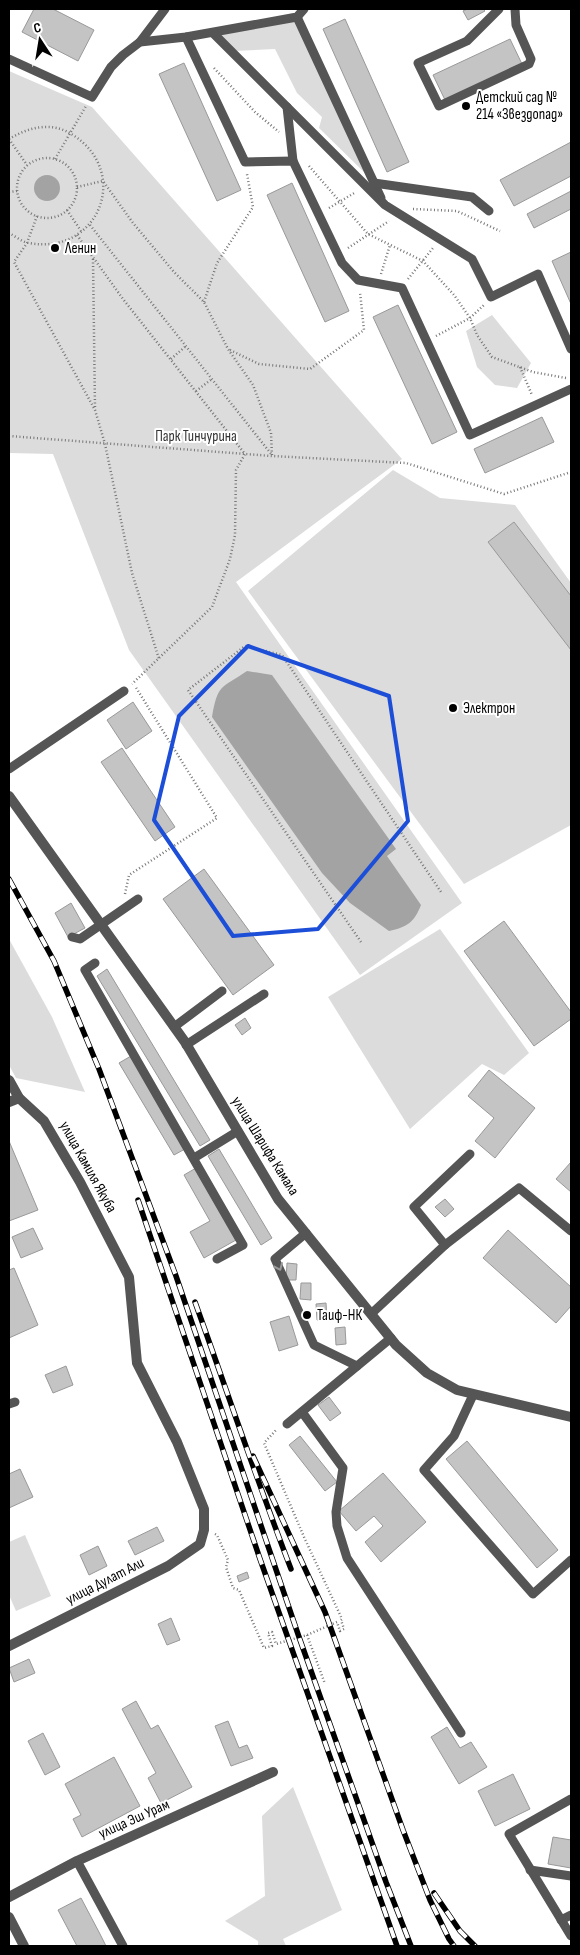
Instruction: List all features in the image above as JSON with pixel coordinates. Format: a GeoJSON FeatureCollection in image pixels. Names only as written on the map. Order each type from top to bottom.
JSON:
{"type":"FeatureCollection","features":[{"type":"Feature","properties":{"kind":"street","name":"улица Шарифа Камала"},"geometry":{"type":"LineString","coordinates":[[9,796],[174,1027],[278,1199],[391,1338],[426,1373],[457,1390],[571,1417]]}},
{"type":"Feature","properties":{"kind":"street","name":"улица Камиля Якуба"},"geometry":{"type":"LineString","coordinates":[[9,1080],[14,1100],[44,1121],[80,1182],[129,1277],[137,1363],[180,1450],[204,1509],[204,1530]]}},
{"type":"Feature","properties":{"kind":"street","name":"улица Дулат Али"},"geometry":{"type":"LineString","coordinates":[[9,1646],[168,1566],[200,1544],[204,1530]]}},
{"type":"Feature","properties":{"kind":"street","name":"улица Эш Урам"},"geometry":{"type":"LineString","coordinates":[[9,1897],[77,1861],[274,1772]]}},
{"type":"Feature","properties":{"kind":"street"},"geometry":{"type":"LineString","coordinates":[[9,1917],[24,1946]]}},
{"type":"Feature","properties":{"kind":"lane"},"geometry":{"type":"LineString","coordinates":[[9,59],[92,96],[111,67],[123,54],[140,42],[165,9]]}},
{"type":"Feature","properties":{"kind":"lane"},"geometry":{"type":"LineString","coordinates":[[140,42],[212,33],[297,17],[304,9]]}},
{"type":"Feature","properties":{"kind":"lane"},"geometry":{"type":"LineString","coordinates":[[499,9],[468,41],[418,63],[439,106],[529,64],[531,59],[516,25],[515,9]]}},
{"type":"Feature","properties":{"kind":"lane"},"geometry":{"type":"LineString","coordinates":[[297,17],[370,185]]}},
{"type":"Feature","properties":{"kind":"lane"},"geometry":{"type":"LineString","coordinates":[[212,33],[370,185],[385,205],[472,259],[491,297],[538,274],[571,349]]}},
{"type":"Feature","properties":{"kind":"lane"},"geometry":{"type":"LineString","coordinates":[[186,37],[245,162],[293,161]]}},
{"type":"Feature","properties":{"kind":"lane"},"geometry":{"type":"LineString","coordinates":[[287,107],[293,161],[342,263],[358,280],[402,288],[470,435],[571,389]]}},
{"type":"Feature","properties":{"kind":"lane"},"geometry":{"type":"LineString","coordinates":[[370,185],[472,197],[490,211]]}},
{"type":"Feature","properties":{"kind":"lane"},"geometry":{"type":"LineString","coordinates":[[9,769],[124,691]]}},
{"type":"Feature","properties":{"kind":"lane"},"geometry":{"type":"LineString","coordinates":[[72,937],[80,939],[138,899]]}},
{"type":"Feature","properties":{"kind":"lane"},"geometry":{"type":"LineString","coordinates":[[95,963],[84,970],[243,1245],[218,1259]]}},
{"type":"Feature","properties":{"kind":"lane"},"geometry":{"type":"LineString","coordinates":[[174,1027],[222,991]]}},
{"type":"Feature","properties":{"kind":"lane"},"geometry":{"type":"LineString","coordinates":[[186,1045],[264,994]]}},
{"type":"Feature","properties":{"kind":"lane"},"geometry":{"type":"LineString","coordinates":[[194,1158],[238,1131]]}},
{"type":"Feature","properties":{"kind":"lane"},"geometry":{"type":"LineString","coordinates":[[445,1245],[414,1207],[470,1154]]}},
{"type":"Feature","properties":{"kind":"lane"},"geometry":{"type":"LineString","coordinates":[[371,1314],[445,1245],[519,1188],[571,1230]]}},
{"type":"Feature","properties":{"kind":"lane"},"geometry":{"type":"LineString","coordinates":[[306,1233],[275,1259],[314,1345],[357,1366]]}},
{"type":"Feature","properties":{"kind":"lane"},"geometry":{"type":"LineString","coordinates":[[287,1424],[391,1338]]}},
{"type":"Feature","properties":{"kind":"lane"},"geometry":{"type":"LineString","coordinates":[[473,1394],[454,1436],[424,1470],[533,1594],[571,1560]]}},
{"type":"Feature","properties":{"kind":"lane"},"geometry":{"type":"LineString","coordinates":[[302,1412],[343,1468],[336,1512],[337,1526],[347,1558],[461,1733]]}},
{"type":"Feature","properties":{"kind":"lane"},"geometry":{"type":"LineString","coordinates":[[571,1799],[508,1834],[571,1936]]}},
{"type":"Feature","properties":{"kind":"lane"},"geometry":{"type":"LineString","coordinates":[[77,1861],[123,1946]]}},
{"type":"Feature","properties":{"kind":"lane"},"geometry":{"type":"LineString","coordinates":[[530,1870],[571,1876]]}},
{"type":"Feature","properties":{"kind":"lane"},"geometry":{"type":"LineString","coordinates":[[561,1920],[571,1915]]}},
{"type":"Feature","properties":{"kind":"path"},"geometry":{"type":"LineString","coordinates":[[211,64],[255,112],[280,132],[368,234],[423,261],[454,295],[470,318],[492,357],[533,372],[571,379]]}},
{"type":"Feature","properties":{"kind":"path"},"geometry":{"type":"LineString","coordinates":[[54,159],[92,96]]}},
{"type":"Feature","properties":{"kind":"path"},"geometry":{"type":"LineString","coordinates":[[9,233],[27,243],[50,245],[72,239],[90,225],[100,209],[104,192],[103,174],[96,157],[85,143],[70,132],[55,128],[38,127],[23,131],[9,139],[27,165]]}},
{"type":"Feature","properties":{"kind":"path"},"geometry":{"type":"LineString","coordinates":[[45,158],[54,159],[70,169],[75,177],[77,187],[76,195],[67,210],[52,217],[36,216],[23,206],[17,191],[21,173],[27,165],[35,160],[45,158]]}},
{"type":"Feature","properties":{"kind":"path"},"geometry":{"type":"LineString","coordinates":[[204,302],[217,263],[253,208],[245,162]]}},
{"type":"Feature","properties":{"kind":"path"},"geometry":{"type":"LineString","coordinates":[[77,187],[103,181]]}},
{"type":"Feature","properties":{"kind":"path"},"geometry":{"type":"LineString","coordinates":[[103,181],[132,223],[174,272],[204,302],[228,349],[253,385],[271,433],[272,456]]}},
{"type":"Feature","properties":{"kind":"path"},"geometry":{"type":"LineString","coordinates":[[319,214],[370,185]]}},
{"type":"Feature","properties":{"kind":"path"},"geometry":{"type":"LineString","coordinates":[[9,192],[17,191]]}},
{"type":"Feature","properties":{"kind":"path"},"geometry":{"type":"LineString","coordinates":[[338,255],[409,208],[457,211],[500,230]]}},
{"type":"Feature","properties":{"kind":"path"},"geometry":{"type":"LineString","coordinates":[[67,210],[82,231]]}},
{"type":"Feature","properties":{"kind":"path"},"geometry":{"type":"LineString","coordinates":[[36,216],[27,243],[14,262],[95,410],[105,444],[132,573],[159,659]]}},
{"type":"Feature","properties":{"kind":"path"},"geometry":{"type":"LineString","coordinates":[[90,225],[272,456]]}},
{"type":"Feature","properties":{"kind":"path"},"geometry":{"type":"LineString","coordinates":[[77,235],[245,454]]}},
{"type":"Feature","properties":{"kind":"path"},"geometry":{"type":"LineString","coordinates":[[402,288],[440,239]]}},
{"type":"Feature","properties":{"kind":"path"},"geometry":{"type":"LineString","coordinates":[[378,283],[390,245]]}},
{"type":"Feature","properties":{"kind":"path"},"geometry":{"type":"LineString","coordinates":[[93,257],[95,410]]}},
{"type":"Feature","properties":{"kind":"path"},"geometry":{"type":"LineString","coordinates":[[228,349],[259,364],[310,369],[364,330],[358,280]]}},
{"type":"Feature","properties":{"kind":"path"},"geometry":{"type":"LineString","coordinates":[[426,341],[470,318],[491,297]]}},
{"type":"Feature","properties":{"kind":"path"},"geometry":{"type":"LineString","coordinates":[[171,359],[186,346]]}},
{"type":"Feature","properties":{"kind":"path"},"geometry":{"type":"LineString","coordinates":[[520,367],[536,405]]}},
{"type":"Feature","properties":{"kind":"path"},"geometry":{"type":"LineString","coordinates":[[196,391],[212,379]]}},
{"type":"Feature","properties":{"kind":"path"},"geometry":{"type":"LineString","coordinates":[[9,436],[272,456],[406,463],[504,494],[571,472]]}},
{"type":"Feature","properties":{"kind":"path"},"geometry":{"type":"LineString","coordinates":[[124,691],[212,607],[230,559],[235,535],[236,470],[245,454]]}},
{"type":"Feature","properties":{"kind":"path"},"geometry":{"type":"LineString","coordinates":[[361,942],[188,690],[245,646],[282,655],[441,892]]}},
{"type":"Feature","properties":{"kind":"path"},"geometry":{"type":"LineString","coordinates":[[120,912],[129,876],[217,818],[133,682]]}},
{"type":"Feature","properties":{"kind":"path"},"geometry":{"type":"LineString","coordinates":[[204,1530],[217,1535],[228,1560],[226,1567],[233,1588],[240,1590],[264,1648],[272,1646],[268,1633],[272,1632],[276,1644],[307,1635],[337,1622],[340,1630],[344,1629],[342,1619],[304,1537],[264,1443],[275,1430],[287,1424]]}},
{"type":"Feature","properties":{"kind":"path"},"geometry":{"type":"LineString","coordinates":[[307,1635],[325,1684]]}},
{"type":"Feature","properties":{"kind":"highlighted area"},"geometry":{"type":"Polygon","coordinates":[[[248,646],[389,696],[408,821],[318,929],[233,936],[154,820],[179,716],[248,646]]]}},
{"type":"Feature","properties":{"kind":"green space"},"geometry":{"type":"Polygon","coordinates":[[[295,21],[369,177],[319,128],[322,117],[297,93],[275,49],[234,51],[219,35],[295,21]]]}},
{"type":"Feature","properties":{"kind":"green space","name":"Парк Тинчурина"},"geometry":{"type":"Polygon","coordinates":[[[9,71],[92,107],[402,459],[236,582],[462,903],[360,975],[129,650],[53,454],[9,453],[9,71]]]}},
{"type":"Feature","properties":{"kind":"green space"},"geometry":{"type":"Polygon","coordinates":[[[492,315],[531,363],[517,388],[495,385],[477,367],[466,331],[492,315]]]}},
{"type":"Feature","properties":{"kind":"green space","name":"Электрон"},"geometry":{"type":"Polygon","coordinates":[[[393,470],[440,498],[515,505],[571,583],[571,825],[464,884],[248,591],[393,470]]]}},
{"type":"Feature","properties":{"kind":"green space"},"geometry":{"type":"Polygon","coordinates":[[[440,929],[529,1053],[504,1075],[482,1064],[410,1129],[328,997],[440,929]]]}},
{"type":"Feature","properties":{"kind":"green space"},"geometry":{"type":"Polygon","coordinates":[[[9,939],[52,1017],[85,1092],[16,1078],[9,1065],[9,939]]]}},
{"type":"Feature","properties":{"kind":"green space"},"geometry":{"type":"Polygon","coordinates":[[[25,1535],[51,1596],[16,1611],[9,1595],[9,1542],[25,1535]]]}},
{"type":"Feature","properties":{"kind":"green space"},"geometry":{"type":"Polygon","coordinates":[[[293,1787],[342,1910],[283,1939],[286,1946],[258,1946],[258,1941],[225,1921],[265,1896],[262,1816],[293,1787]]]}},
{"type":"Feature","properties":{"kind":"shaded area"},"geometry":{"type":"Polygon","coordinates":[[[47,175],[56,179],[60,188],[56,197],[47,201],[38,197],[34,188],[38,179],[47,175]]]}},
{"type":"Feature","properties":{"kind":"shaded area"},"geometry":{"type":"Polygon","coordinates":[[[247,671],[272,675],[396,849],[387,856],[421,905],[413,920],[405,926],[389,931],[350,903],[322,873],[212,717],[216,698],[222,688],[247,671]]]}},
{"type":"Feature","properties":{"kind":"building"},"geometry":{"type":"Polygon","coordinates":[[[34,9],[53,9],[94,30],[78,61],[22,32],[34,9]]]}},
{"type":"Feature","properties":{"kind":"building"},"geometry":{"type":"Polygon","coordinates":[[[467,9],[483,9],[485,11],[468,20],[463,11],[467,9]]]}},
{"type":"Feature","properties":{"kind":"building"},"geometry":{"type":"Polygon","coordinates":[[[345,19],[409,162],[387,172],[323,29],[345,19]]]}},
{"type":"Feature","properties":{"kind":"building"},"geometry":{"type":"Polygon","coordinates":[[[510,39],[522,64],[445,100],[433,75],[510,39]]]}},
{"type":"Feature","properties":{"kind":"building"},"geometry":{"type":"Polygon","coordinates":[[[184,63],[241,190],[217,201],[159,74],[184,63]]]}},
{"type":"Feature","properties":{"kind":"building"},"geometry":{"type":"Polygon","coordinates":[[[571,142],[571,176],[514,206],[500,180],[571,142]]]}},
{"type":"Feature","properties":{"kind":"building"},"geometry":{"type":"Polygon","coordinates":[[[292,183],[349,311],[325,322],[267,195],[292,183]]]}},
{"type":"Feature","properties":{"kind":"building"},"geometry":{"type":"Polygon","coordinates":[[[571,191],[571,209],[534,228],[527,214],[571,191]]]}},
{"type":"Feature","properties":{"kind":"building"},"geometry":{"type":"Polygon","coordinates":[[[571,252],[571,304],[552,261],[571,252]]]}},
{"type":"Feature","properties":{"kind":"building"},"geometry":{"type":"Polygon","coordinates":[[[398,305],[457,432],[432,444],[373,317],[398,305]]]}},
{"type":"Feature","properties":{"kind":"building"},"geometry":{"type":"Polygon","coordinates":[[[542,417],[554,442],[485,473],[474,449],[542,417]]]}},
{"type":"Feature","properties":{"kind":"building"},"geometry":{"type":"Polygon","coordinates":[[[514,522],[571,596],[571,650],[488,542],[514,522]]]}},
{"type":"Feature","properties":{"kind":"building"},"geometry":{"type":"Polygon","coordinates":[[[133,702],[152,731],[126,749],[107,720],[133,702]]]}},
{"type":"Feature","properties":{"kind":"building"},"geometry":{"type":"Polygon","coordinates":[[[122,748],[175,827],[155,841],[101,762],[122,748]]]}},
{"type":"Feature","properties":{"kind":"building"},"geometry":{"type":"Polygon","coordinates":[[[204,869],[274,965],[233,995],[163,899],[204,869]]]}},
{"type":"Feature","properties":{"kind":"building"},"geometry":{"type":"Polygon","coordinates":[[[71,903],[85,928],[68,937],[55,913],[71,903]]]}},
{"type":"Feature","properties":{"kind":"building"},"geometry":{"type":"Polygon","coordinates":[[[504,921],[571,1012],[571,1019],[534,1046],[464,951],[504,921]]]}},
{"type":"Feature","properties":{"kind":"building"},"geometry":{"type":"Polygon","coordinates":[[[107,969],[210,1140],[200,1146],[97,976],[107,969]]]}},
{"type":"Feature","properties":{"kind":"building"},"geometry":{"type":"Polygon","coordinates":[[[245,1018],[251,1028],[242,1035],[235,1025],[245,1018]]]}},
{"type":"Feature","properties":{"kind":"building"},"geometry":{"type":"Polygon","coordinates":[[[131,1056],[185,1149],[174,1155],[119,1063],[131,1056]]]}},
{"type":"Feature","properties":{"kind":"building"},"geometry":{"type":"Polygon","coordinates":[[[489,1070],[535,1108],[495,1158],[475,1141],[494,1118],[468,1096],[489,1070]]]}},
{"type":"Feature","properties":{"kind":"building"},"geometry":{"type":"Polygon","coordinates":[[[9,1141],[38,1210],[9,1221],[9,1141]]]}},
{"type":"Feature","properties":{"kind":"building"},"geometry":{"type":"Polygon","coordinates":[[[219,1149],[272,1238],[261,1245],[208,1156],[219,1149]]]}},
{"type":"Feature","properties":{"kind":"building"},"geometry":{"type":"Polygon","coordinates":[[[571,1162],[571,1192],[556,1179],[571,1162]]]}},
{"type":"Feature","properties":{"kind":"building"},"geometry":{"type":"Polygon","coordinates":[[[196,1168],[236,1240],[204,1258],[190,1232],[210,1221],[184,1175],[196,1168]]]}},
{"type":"Feature","properties":{"kind":"building"},"geometry":{"type":"Polygon","coordinates":[[[445,1199],[454,1209],[445,1217],[435,1207],[445,1199]]]}},
{"type":"Feature","properties":{"kind":"building"},"geometry":{"type":"Polygon","coordinates":[[[33,1228],[43,1249],[21,1258],[12,1237],[33,1228]]]}},
{"type":"Feature","properties":{"kind":"building"},"geometry":{"type":"Polygon","coordinates":[[[508,1230],[571,1287],[571,1306],[556,1323],[483,1258],[508,1230]]]}},
{"type":"Feature","properties":{"kind":"building"},"geometry":{"type":"Polygon","coordinates":[[[287,1263],[297,1264],[296,1280],[286,1280],[287,1263]]]}},
{"type":"Feature","properties":{"kind":"building"},"geometry":{"type":"Polygon","coordinates":[[[14,1268],[38,1325],[9,1338],[9,1270],[14,1268]]]}},
{"type":"Feature","properties":{"kind":"building"},"geometry":{"type":"Polygon","coordinates":[[[301,1283],[311,1283],[311,1300],[300,1299],[301,1283]]]}},
{"type":"Feature","properties":{"kind":"building"},"geometry":{"type":"Polygon","coordinates":[[[326,1303],[327,1319],[317,1320],[316,1304],[326,1303]]]}},
{"type":"Feature","properties":{"kind":"building"},"geometry":{"type":"Polygon","coordinates":[[[289,1316],[298,1345],[279,1351],[270,1322],[289,1316]]]}},
{"type":"Feature","properties":{"kind":"building"},"geometry":{"type":"Polygon","coordinates":[[[345,1327],[346,1344],[336,1345],[335,1328],[345,1327]]]}},
{"type":"Feature","properties":{"kind":"building"},"geometry":{"type":"Polygon","coordinates":[[[66,1366],[73,1385],[53,1393],[45,1375],[66,1366]]]}},
{"type":"Feature","properties":{"kind":"building"},"geometry":{"type":"Polygon","coordinates":[[[329,1397],[341,1413],[330,1421],[318,1405],[329,1397]]]}},
{"type":"Feature","properties":{"kind":"building"},"geometry":{"type":"Polygon","coordinates":[[[300,1436],[337,1482],[325,1491],[289,1445],[300,1436]]]}},
{"type":"Feature","properties":{"kind":"building"},"geometry":{"type":"Polygon","coordinates":[[[467,1441],[558,1550],[537,1568],[446,1459],[467,1441]]]}},
{"type":"Feature","properties":{"kind":"building"},"geometry":{"type":"Polygon","coordinates":[[[20,1469],[33,1497],[9,1508],[9,1474],[20,1469]]]}},
{"type":"Feature","properties":{"kind":"building"},"geometry":{"type":"Polygon","coordinates":[[[383,1473],[426,1522],[381,1562],[365,1542],[383,1526],[374,1516],[356,1531],[339,1511],[383,1473]]]}},
{"type":"Feature","properties":{"kind":"building"},"geometry":{"type":"Polygon","coordinates":[[[157,1527],[164,1541],[135,1555],[128,1541],[157,1527]]]}},
{"type":"Feature","properties":{"kind":"building"},"geometry":{"type":"Polygon","coordinates":[[[98,1546],[107,1566],[89,1575],[80,1555],[98,1546]]]}},
{"type":"Feature","properties":{"kind":"building"},"geometry":{"type":"Polygon","coordinates":[[[247,1572],[249,1578],[239,1582],[237,1576],[247,1572]]]}},
{"type":"Feature","properties":{"kind":"building"},"geometry":{"type":"Polygon","coordinates":[[[171,1618],[180,1640],[167,1645],[158,1624],[171,1618]]]}},
{"type":"Feature","properties":{"kind":"building"},"geometry":{"type":"Polygon","coordinates":[[[29,1659],[35,1673],[14,1682],[9,1668],[29,1659]]]}},
{"type":"Feature","properties":{"kind":"building"},"geometry":{"type":"Polygon","coordinates":[[[136,1701],[151,1729],[158,1725],[192,1787],[161,1803],[148,1778],[156,1773],[122,1709],[136,1701]]]}},
{"type":"Feature","properties":{"kind":"building"},"geometry":{"type":"Polygon","coordinates":[[[228,1721],[239,1748],[247,1745],[253,1758],[231,1766],[215,1726],[228,1721]]]}},
{"type":"Feature","properties":{"kind":"building"},"geometry":{"type":"Polygon","coordinates":[[[447,1727],[460,1748],[471,1742],[487,1767],[459,1784],[431,1737],[447,1727]]]}},
{"type":"Feature","properties":{"kind":"building"},"geometry":{"type":"Polygon","coordinates":[[[43,1733],[60,1767],[45,1775],[28,1741],[43,1733]]]}},
{"type":"Feature","properties":{"kind":"building"},"geometry":{"type":"Polygon","coordinates":[[[114,1757],[140,1806],[82,1837],[73,1819],[81,1815],[65,1784],[114,1757]]]}},
{"type":"Feature","properties":{"kind":"building"},"geometry":{"type":"Polygon","coordinates":[[[513,1774],[530,1809],[495,1826],[478,1791],[513,1774]]]}},
{"type":"Feature","properties":{"kind":"building"},"geometry":{"type":"Polygon","coordinates":[[[553,1837],[571,1840],[571,1868],[548,1864],[553,1837]]]}},
{"type":"Feature","properties":{"kind":"building"},"geometry":{"type":"Polygon","coordinates":[[[81,1898],[106,1946],[77,1946],[58,1910],[81,1898]]]}},
{"type":"Feature","properties":{"kind":"railway"},"geometry":{"type":"LineString","coordinates":[[9,879],[54,961],[99,1069],[176,1276],[299,1637],[386,1882],[411,1946]]}},
{"type":"Feature","properties":{"kind":"railway"},"geometry":{"type":"LineString","coordinates":[[138,1200],[260,1559],[397,1946]]}},
{"type":"Feature","properties":{"kind":"railway"},"geometry":{"type":"LineString","coordinates":[[195,1302],[291,1569]]}},
{"type":"Feature","properties":{"kind":"railway"},"geometry":{"type":"LineString","coordinates":[[253,1456],[325,1612],[430,1900],[454,1946]]}},
{"type":"Feature","properties":{"kind":"railway"},"geometry":{"type":"LineString","coordinates":[[434,1893],[460,1931],[475,1946]]}},
{"type":"Feature","properties":{"kind":"place","name":"Детский сад № 214 «Звездопад»"},"geometry":{"type":"Point","coordinates":[466,106]}},
{"type":"Feature","properties":{"kind":"place","name":"Ленин"},"geometry":{"type":"Point","coordinates":[55,248]}},
{"type":"Feature","properties":{"kind":"place","name":"Электрон"},"geometry":{"type":"Point","coordinates":[453,708]}},
{"type":"Feature","properties":{"kind":"place","name":"Таиф-НК"},"geometry":{"type":"Point","coordinates":[307,1315]}}]}
